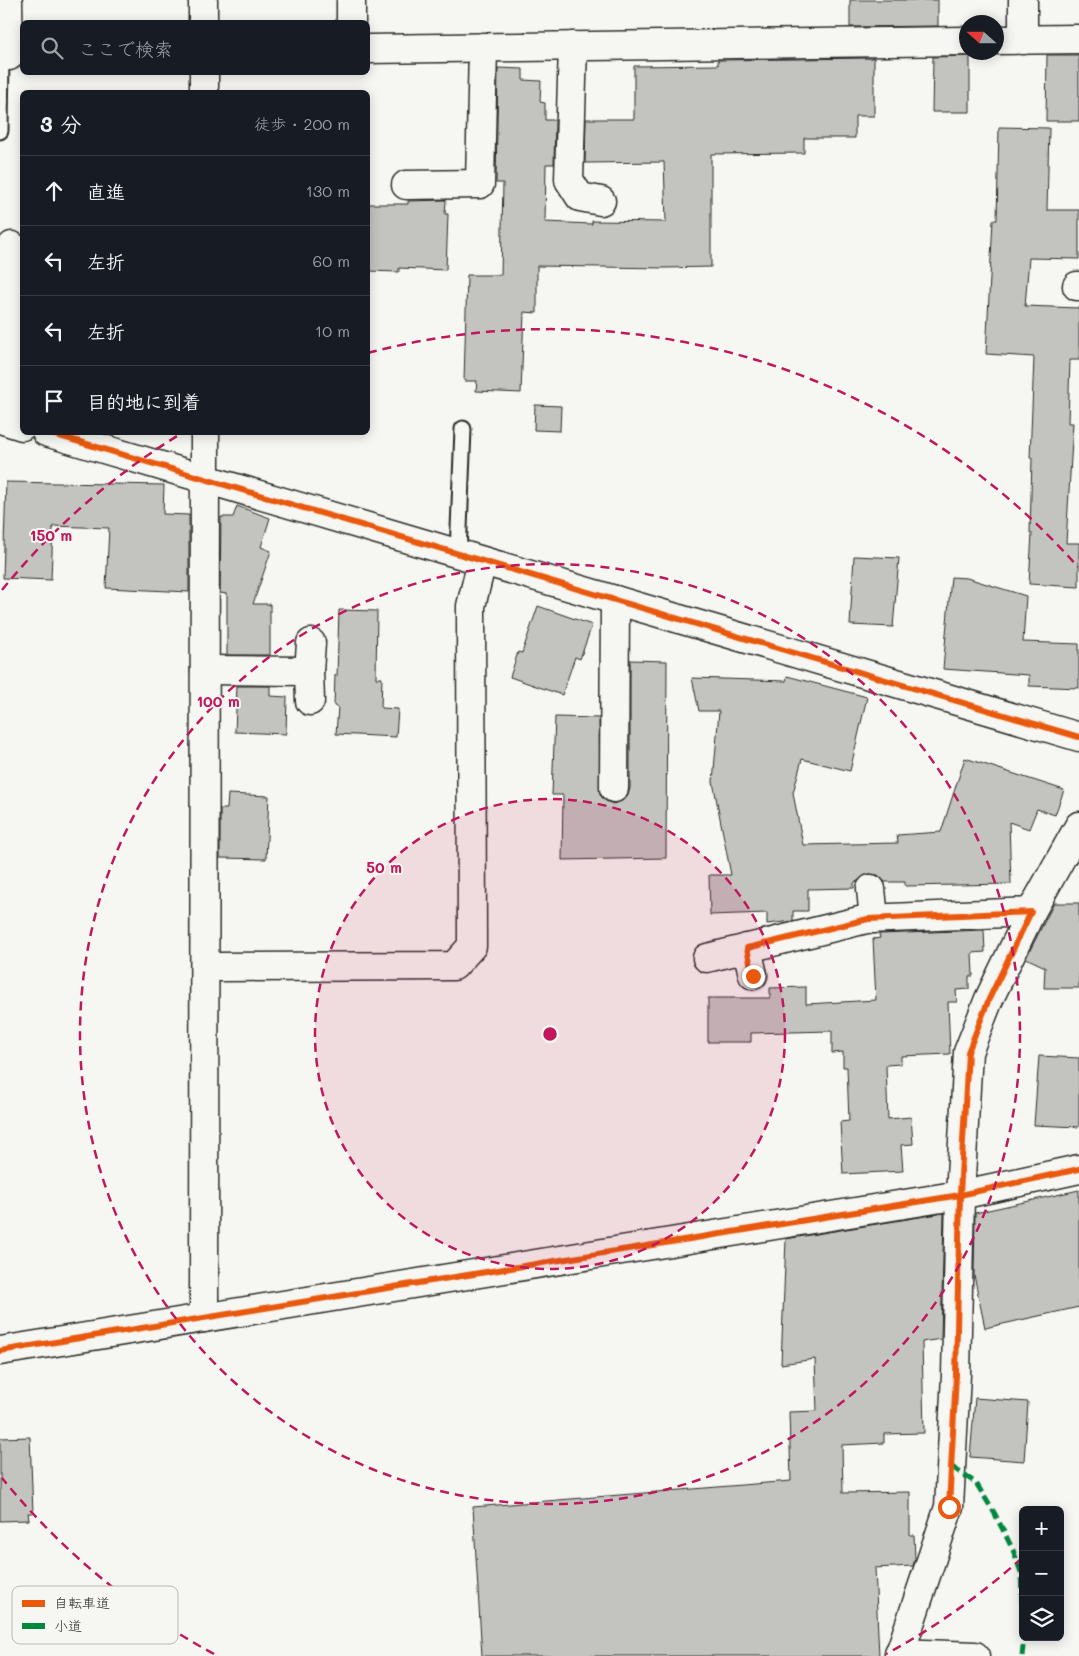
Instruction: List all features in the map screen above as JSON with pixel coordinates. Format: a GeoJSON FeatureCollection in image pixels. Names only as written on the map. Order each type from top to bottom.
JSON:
{"type":"FeatureCollection","features":[{"type":"Feature","properties":{"kind":"street"},"geometry":{"type":"LineString","coordinates":[[8,0],[8,56]]}},
{"type":"Feature","properties":{"kind":"street"},"geometry":{"type":"LineString","coordinates":[[203,0],[203,20]]}},
{"type":"Feature","properties":{"kind":"street"},"geometry":{"type":"LineString","coordinates":[[351,0],[351,20]]}},
{"type":"Feature","properties":{"kind":"street"},"geometry":{"type":"LineString","coordinates":[[1023,0],[1010,40],[1079,39]]}},
{"type":"Feature","properties":{"kind":"street"},"geometry":{"type":"LineString","coordinates":[[370,49],[959,41]]}},
{"type":"Feature","properties":{"kind":"street"},"geometry":{"type":"LineString","coordinates":[[572,46],[569,180],[580,197],[601,201]]}},
{"type":"Feature","properties":{"kind":"street"},"geometry":{"type":"LineString","coordinates":[[406,185],[480,184],[483,47]]}},
{"type":"Feature","properties":{"kind":"street"},"geometry":{"type":"LineString","coordinates":[[204,75],[204,90]]}},
{"type":"Feature","properties":{"kind":"street"},"geometry":{"type":"LineString","coordinates":[[11,422],[12,246]]}},
{"type":"Feature","properties":{"kind":"street"},"geometry":{"type":"LineString","coordinates":[[56,435],[1079,737]]}},
{"type":"Feature","properties":{"kind":"street"},"geometry":{"type":"LineString","coordinates":[[204,1318],[205,435]]}},
{"type":"Feature","properties":{"kind":"street"},"geometry":{"type":"LineString","coordinates":[[220,967],[454,966],[472,946],[470,557]]}},
{"type":"Feature","properties":{"kind":"street"},"geometry":{"type":"LineString","coordinates":[[614,788],[615,600]]}},
{"type":"Feature","properties":{"kind":"street"},"geometry":{"type":"LineString","coordinates":[[310,643],[310,701]]}},
{"type":"Feature","properties":{"kind":"street"},"geometry":{"type":"LineString","coordinates":[[205,670],[309,671]]}},
{"type":"Feature","properties":{"kind":"street"},"geometry":{"type":"LineString","coordinates":[[975,1656],[899,1654],[949,1507],[955,1384],[960,1194],[968,1052],[989,999],[1031,912],[1079,826]]}},
{"type":"Feature","properties":{"kind":"street"},"geometry":{"type":"LineString","coordinates":[[870,889],[874,919]]}},
{"type":"Feature","properties":{"kind":"street"},"geometry":{"type":"LineString","coordinates":[[707,958],[874,919],[1031,912]]}},
{"type":"Feature","properties":{"kind":"street"},"geometry":{"type":"LineString","coordinates":[[747,948],[753,976]]}},
{"type":"Feature","properties":{"kind":"street"},"geometry":{"type":"LineString","coordinates":[[0,1351],[960,1194],[1079,1169]]}},
{"type":"Feature","properties":{"kind":"lane"},"geometry":{"type":"LineString","coordinates":[[0,132],[8,56]]}},
{"type":"Feature","properties":{"kind":"lane"},"geometry":{"type":"LineString","coordinates":[[463,429],[470,557]]}},
{"type":"Feature","properties":{"kind":"building"},"geometry":{"type":"Polygon","coordinates":[[[850,0],[938,0],[938,26],[850,27],[850,0]]]}},
{"type":"Feature","properties":{"kind":"building"},"geometry":{"type":"Polygon","coordinates":[[[1047,55],[1079,55],[1079,121],[1046,121],[1047,55]]]}},
{"type":"Feature","properties":{"kind":"building"},"geometry":{"type":"Polygon","coordinates":[[[959,56],[959,60],[970,60],[970,112],[932,112],[933,57],[959,56]]]}},
{"type":"Feature","properties":{"kind":"building"},"geometry":{"type":"Polygon","coordinates":[[[874,58],[874,116],[855,116],[855,138],[804,138],[804,153],[711,154],[711,267],[537,266],[537,313],[524,312],[521,393],[476,391],[477,381],[464,381],[467,275],[501,275],[503,183],[496,183],[498,68],[523,69],[523,80],[541,81],[540,102],[545,103],[545,120],[555,120],[554,164],[546,164],[545,222],[592,224],[592,221],[666,222],[664,162],[585,163],[586,119],[634,119],[634,66],[718,65],[718,60],[874,58]]]}},
{"type":"Feature","properties":{"kind":"building"},"geometry":{"type":"Polygon","coordinates":[[[999,127],[1049,128],[1047,210],[1079,210],[1079,259],[1029,258],[1025,306],[1079,308],[1079,360],[1070,360],[1068,423],[1073,423],[1066,543],[1079,543],[1079,587],[1029,584],[1032,533],[1030,533],[1032,458],[1030,458],[1034,357],[986,354],[993,220],[997,220],[999,127]]]}},
{"type":"Feature","properties":{"kind":"building"},"geometry":{"type":"Polygon","coordinates":[[[446,200],[445,214],[448,214],[446,270],[399,268],[399,272],[370,271],[370,204],[408,204],[408,201],[446,200]]]}},
{"type":"Feature","properties":{"kind":"building"},"geometry":{"type":"Polygon","coordinates":[[[535,405],[561,406],[560,431],[534,430],[535,405]]]}},
{"type":"Feature","properties":{"kind":"building"},"geometry":{"type":"Polygon","coordinates":[[[6,482],[164,485],[163,514],[189,515],[189,592],[106,588],[109,528],[53,526],[51,580],[3,578],[6,482]]]}},
{"type":"Feature","properties":{"kind":"building"},"geometry":{"type":"Polygon","coordinates":[[[237,506],[270,518],[261,547],[271,551],[253,604],[270,604],[270,655],[227,655],[227,594],[220,593],[221,517],[233,517],[237,506]]]}},
{"type":"Feature","properties":{"kind":"building"},"geometry":{"type":"Polygon","coordinates":[[[854,556],[899,558],[893,627],[850,625],[854,556]]]}},
{"type":"Feature","properties":{"kind":"building"},"geometry":{"type":"Polygon","coordinates":[[[951,577],[967,578],[1026,596],[1023,642],[1079,644],[1079,688],[1029,686],[1029,675],[943,669],[951,577]]]}},
{"type":"Feature","properties":{"kind":"building"},"geometry":{"type":"Polygon","coordinates":[[[538,606],[592,625],[580,659],[575,657],[562,695],[510,677],[518,652],[522,653],[538,606]]]}},
{"type":"Feature","properties":{"kind":"building"},"geometry":{"type":"Polygon","coordinates":[[[339,610],[377,611],[376,678],[382,678],[381,708],[398,709],[396,737],[336,734],[338,707],[334,706],[339,610]]]}},
{"type":"Feature","properties":{"kind":"building"},"geometry":{"type":"Polygon","coordinates":[[[630,660],[667,661],[666,858],[562,860],[563,795],[552,795],[555,717],[599,718],[600,795],[606,801],[613,804],[622,801],[628,795],[630,788],[630,660]]]}},
{"type":"Feature","properties":{"kind":"building"},"geometry":{"type":"Polygon","coordinates":[[[787,676],[867,697],[850,771],[802,759],[793,793],[803,845],[898,843],[897,835],[941,832],[965,758],[1064,790],[1055,815],[1037,809],[1029,829],[1009,822],[1011,884],[905,886],[905,882],[885,882],[878,875],[869,874],[854,883],[854,888],[808,889],[808,911],[793,911],[793,921],[767,924],[767,913],[710,915],[709,875],[731,875],[713,782],[719,711],[699,711],[692,678],[786,681],[787,676]]]}},
{"type":"Feature","properties":{"kind":"building"},"geometry":{"type":"Polygon","coordinates":[[[237,686],[270,686],[270,696],[287,697],[286,734],[235,732],[237,686]]]}},
{"type":"Feature","properties":{"kind":"building"},"geometry":{"type":"Polygon","coordinates":[[[228,794],[269,796],[266,859],[220,858],[220,809],[227,809],[228,794]]]}},
{"type":"Feature","properties":{"kind":"building"},"geometry":{"type":"Polygon","coordinates":[[[1054,903],[1079,903],[1079,988],[1044,988],[1045,967],[1026,958],[1054,903]]]}},
{"type":"Feature","properties":{"kind":"building"},"geometry":{"type":"Polygon","coordinates":[[[984,930],[985,952],[972,953],[973,976],[969,976],[969,989],[956,990],[957,1002],[948,1002],[950,1054],[901,1056],[901,1064],[886,1065],[888,1119],[911,1117],[913,1144],[901,1145],[903,1171],[843,1174],[840,1122],[849,1121],[847,1067],[843,1067],[843,1052],[832,1053],[832,1031],[751,1033],[751,1042],[708,1042],[708,998],[770,998],[770,988],[806,987],[806,1004],[876,1000],[873,939],[880,938],[879,934],[984,930]]]}},
{"type":"Feature","properties":{"kind":"building"},"geometry":{"type":"Polygon","coordinates":[[[1039,1056],[1079,1058],[1079,1127],[1034,1125],[1039,1056]]]}},
{"type":"Feature","properties":{"kind":"building"},"geometry":{"type":"Polygon","coordinates":[[[1079,1190],[1079,1307],[985,1328],[974,1275],[975,1213],[1079,1190]]]}},
{"type":"Feature","properties":{"kind":"building"},"geometry":{"type":"Polygon","coordinates":[[[944,1213],[941,1339],[922,1342],[924,1433],[884,1434],[884,1443],[842,1445],[843,1493],[910,1492],[910,1535],[914,1535],[915,1559],[913,1566],[875,1568],[879,1656],[482,1656],[473,1507],[791,1481],[789,1412],[817,1411],[815,1359],[781,1364],[786,1239],[944,1213]]]}},
{"type":"Feature","properties":{"kind":"building"},"geometry":{"type":"Polygon","coordinates":[[[975,1398],[1028,1402],[1024,1461],[970,1457],[975,1398]]]}},
{"type":"Feature","properties":{"kind":"building"},"geometry":{"type":"Polygon","coordinates":[[[30,1437],[33,1513],[28,1513],[29,1520],[0,1521],[0,1438],[30,1437]]]}},
{"type":"Feature","properties":{"kind":"marked path"},"geometry":{"type":"LineString","coordinates":[[952,1467],[976,1483],[995,1514],[1013,1550],[1021,1572],[1022,1596]]}},
{"type":"Feature","properties":{"kind":"marked path"},"geometry":{"type":"LineString","coordinates":[[1022,1656],[1024,1641]]}},
{"type":"Feature","properties":{"kind":"cycle path"},"geometry":{"type":"LineString","coordinates":[[56,435],[1079,737]]}},
{"type":"Feature","properties":{"kind":"cycle path"},"geometry":{"type":"LineString","coordinates":[[0,1351],[960,1195],[1079,1169]]}},
{"type":"Feature","properties":{"kind":"route"},"geometry":{"type":"LineString","coordinates":[[753,976],[747,948],[868,919],[1031,912],[989,999],[968,1052],[960,1194],[956,1375],[949,1507]]}}]}
